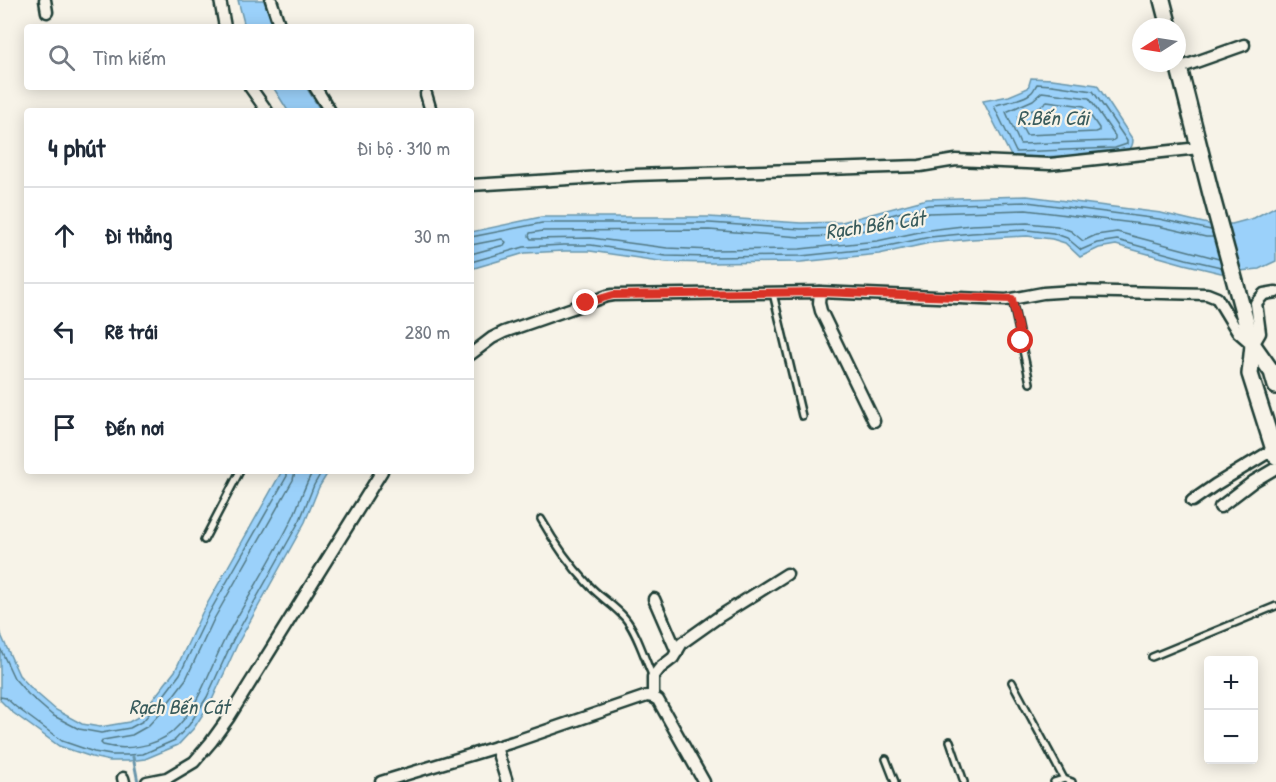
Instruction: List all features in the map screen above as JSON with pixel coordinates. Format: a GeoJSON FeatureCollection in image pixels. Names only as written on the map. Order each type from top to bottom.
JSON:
{"type":"FeatureCollection","features":[{"type":"Feature","properties":{"kind":"street"},"geometry":{"type":"LineString","coordinates":[[45,0],[47,12]]}},
{"type":"Feature","properties":{"kind":"street"},"geometry":{"type":"LineString","coordinates":[[220,0],[224,24]]}},
{"type":"Feature","properties":{"kind":"street"},"geometry":{"type":"LineString","coordinates":[[270,0],[279,24]]}},
{"type":"Feature","properties":{"kind":"street"},"geometry":{"type":"LineString","coordinates":[[1162,0],[1167,18]]}},
{"type":"Feature","properties":{"kind":"street"},"geometry":{"type":"LineString","coordinates":[[1186,62],[1244,45]]}},
{"type":"Feature","properties":{"kind":"street"},"geometry":{"type":"LineString","coordinates":[[1180,72],[1253,345],[1250,374],[1275,452],[1191,501]]}},
{"type":"Feature","properties":{"kind":"street"},"geometry":{"type":"LineString","coordinates":[[252,90],[265,108]]}},
{"type":"Feature","properties":{"kind":"street"},"geometry":{"type":"LineString","coordinates":[[317,90],[328,108]]}},
{"type":"Feature","properties":{"kind":"street"},"geometry":{"type":"LineString","coordinates":[[426,94],[430,108]]}},
{"type":"Feature","properties":{"kind":"street"},"geometry":{"type":"LineString","coordinates":[[474,185],[634,175],[920,166],[948,160],[1050,164],[1199,148]]}},
{"type":"Feature","properties":{"kind":"street"},"geometry":{"type":"LineString","coordinates":[[474,352],[504,332],[607,296],[820,292],[1012,299],[1043,293],[1073,291],[1208,294],[1217,298],[1237,331],[1253,345],[1272,372],[1276,386]]}},
{"type":"Feature","properties":{"kind":"street"},"geometry":{"type":"LineString","coordinates":[[820,292],[821,311],[874,421]]}},
{"type":"Feature","properties":{"kind":"street"},"geometry":{"type":"LineString","coordinates":[[1253,345],[1260,333],[1256,303],[1264,294],[1276,292]]}},
{"type":"Feature","properties":{"kind":"street"},"geometry":{"type":"LineString","coordinates":[[1220,507],[1254,481],[1276,468]]}},
{"type":"Feature","properties":{"kind":"street"},"geometry":{"type":"LineString","coordinates":[[147,782],[167,778],[194,762],[212,742],[380,474]]}},
{"type":"Feature","properties":{"kind":"street"},"geometry":{"type":"LineString","coordinates":[[653,697],[653,676],[673,658],[682,643],[787,574]]}},
{"type":"Feature","properties":{"kind":"street"},"geometry":{"type":"LineString","coordinates":[[654,599],[677,652]]}},
{"type":"Feature","properties":{"kind":"street"},"geometry":{"type":"LineString","coordinates":[[381,782],[496,747],[647,696],[658,700],[701,781]]}},
{"type":"Feature","properties":{"kind":"street"},"geometry":{"type":"LineString","coordinates":[[496,747],[507,782]]}},
{"type":"Feature","properties":{"kind":"lane"},"geometry":{"type":"LineString","coordinates":[[773,293],[802,416]]}},
{"type":"Feature","properties":{"kind":"lane"},"geometry":{"type":"LineString","coordinates":[[1012,299],[1030,383]]}},
{"type":"Feature","properties":{"kind":"lane"},"geometry":{"type":"LineString","coordinates":[[204,540],[238,474]]}},
{"type":"Feature","properties":{"kind":"lane"},"geometry":{"type":"LineString","coordinates":[[541,519],[553,541],[574,568],[626,620],[653,676]]}},
{"type":"Feature","properties":{"kind":"lane"},"geometry":{"type":"LineString","coordinates":[[1152,657],[1276,606]]}},
{"type":"Feature","properties":{"kind":"lane"},"geometry":{"type":"LineString","coordinates":[[1012,682],[1064,779]]}},
{"type":"Feature","properties":{"kind":"lane"},"geometry":{"type":"LineString","coordinates":[[950,741],[964,782]]}},
{"type":"Feature","properties":{"kind":"lane"},"geometry":{"type":"LineString","coordinates":[[886,759],[895,782]]}},
{"type":"Feature","properties":{"kind":"lane"},"geometry":{"type":"LineString","coordinates":[[1054,782],[1064,779],[1072,782]]}},
{"type":"Feature","properties":{"kind":"water"},"geometry":{"type":"Polygon","coordinates":[[[238,0],[265,0],[272,24],[244,24],[238,0]]]}},
{"type":"Feature","properties":{"kind":"water","name":"R.Bến Cái"},"geometry":{"type":"Polygon","coordinates":[[[1031,78],[1097,85],[1133,140],[1130,148],[1117,154],[1012,158],[983,101],[1009,96],[1028,88],[1031,78]]]}},
{"type":"Feature","properties":{"kind":"water"},"geometry":{"type":"Polygon","coordinates":[[[275,90],[308,90],[319,108],[286,108],[275,90]]]}},
{"type":"Feature","properties":{"kind":"water","name":"Rạch Bến Cát"},"geometry":{"type":"Polygon","coordinates":[[[1027,196],[1161,213],[1208,224],[1232,224],[1254,218],[1276,206],[1276,261],[1259,269],[1221,273],[1116,245],[1099,248],[1080,257],[1065,243],[1027,236],[930,243],[879,254],[801,262],[666,262],[590,251],[564,251],[525,253],[474,268],[474,231],[541,217],[709,217],[801,223],[842,222],[927,199],[1027,196]]]}},
{"type":"Feature","properties":{"kind":"water","name":"Rạch Bến Cát"},"geometry":{"type":"Polygon","coordinates":[[[280,474],[327,474],[319,487],[305,522],[238,643],[212,700],[194,728],[178,745],[145,759],[110,761],[92,757],[59,746],[12,712],[0,700],[0,630],[19,675],[56,710],[82,724],[100,727],[129,722],[140,716],[175,671],[202,613],[280,474]]]}},
{"type":"Feature","properties":{"kind":"waterway"},"geometry":{"type":"LineString","coordinates":[[133,757],[138,782]]}},
{"type":"Feature","properties":{"kind":"route"},"geometry":{"type":"LineString","coordinates":[[586,303],[613,295],[820,292],[1012,299],[1021,341]]}}]}
